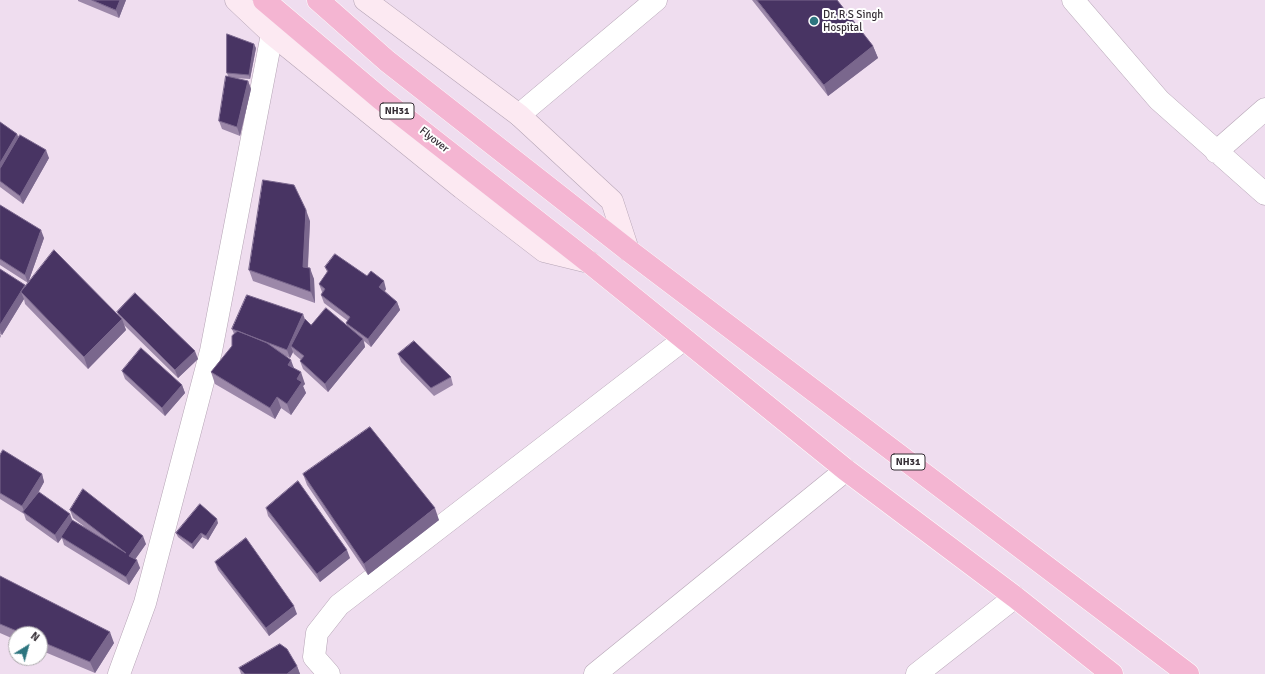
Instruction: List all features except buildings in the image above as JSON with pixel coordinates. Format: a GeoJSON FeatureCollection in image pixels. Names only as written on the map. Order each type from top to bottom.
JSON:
{"type":"FeatureCollection","features":[{"type":"Feature","properties":{"kind":"highway","name":"Flyover"},"geometry":{"type":"LineString","coordinates":[[264,0],[381,99],[589,262]]}},
{"type":"Feature","properties":{"kind":"highway","name":"NH31"},"geometry":{"type":"LineString","coordinates":[[318,0],[388,61],[628,250],[1188,674]]}},
{"type":"Feature","properties":{"kind":"highway","name":"NH31"},"geometry":{"type":"LineString","coordinates":[[589,262],[683,340],[846,470],[1015,597],[1112,674]]}},
{"type":"Feature","properties":{"kind":"street"},"geometry":{"type":"LineString","coordinates":[[236,0],[272,34],[462,188],[544,251],[589,262]]}},
{"type":"Feature","properties":{"kind":"street"},"geometry":{"type":"LineString","coordinates":[[365,0],[519,115],[612,201],[628,250]]}},
{"type":"Feature","properties":{"kind":"street"},"geometry":{"type":"LineString","coordinates":[[519,115],[656,0]]}},
{"type":"Feature","properties":{"kind":"street"},"geometry":{"type":"LineString","coordinates":[[1073,0],[1159,100],[1265,194]]}},
{"type":"Feature","properties":{"kind":"street"},"geometry":{"type":"LineString","coordinates":[[119,674],[145,603],[211,351],[272,34]]}},
{"type":"Feature","properties":{"kind":"street"},"geometry":{"type":"LineString","coordinates":[[1216,152],[1265,109]]}},
{"type":"Feature","properties":{"kind":"street"},"geometry":{"type":"LineString","coordinates":[[329,674],[314,657],[317,633],[339,604],[683,340]]}},
{"type":"Feature","properties":{"kind":"street"},"geometry":{"type":"LineString","coordinates":[[595,674],[846,470]]}},
{"type":"Feature","properties":{"kind":"street"},"geometry":{"type":"LineString","coordinates":[[917,674],[1015,597]]}},
{"type":"Feature","properties":{"kind":"place","name":"Dr. R S Singh Hospital"},"geometry":{"type":"Point","coordinates":[814,21]}}]}
